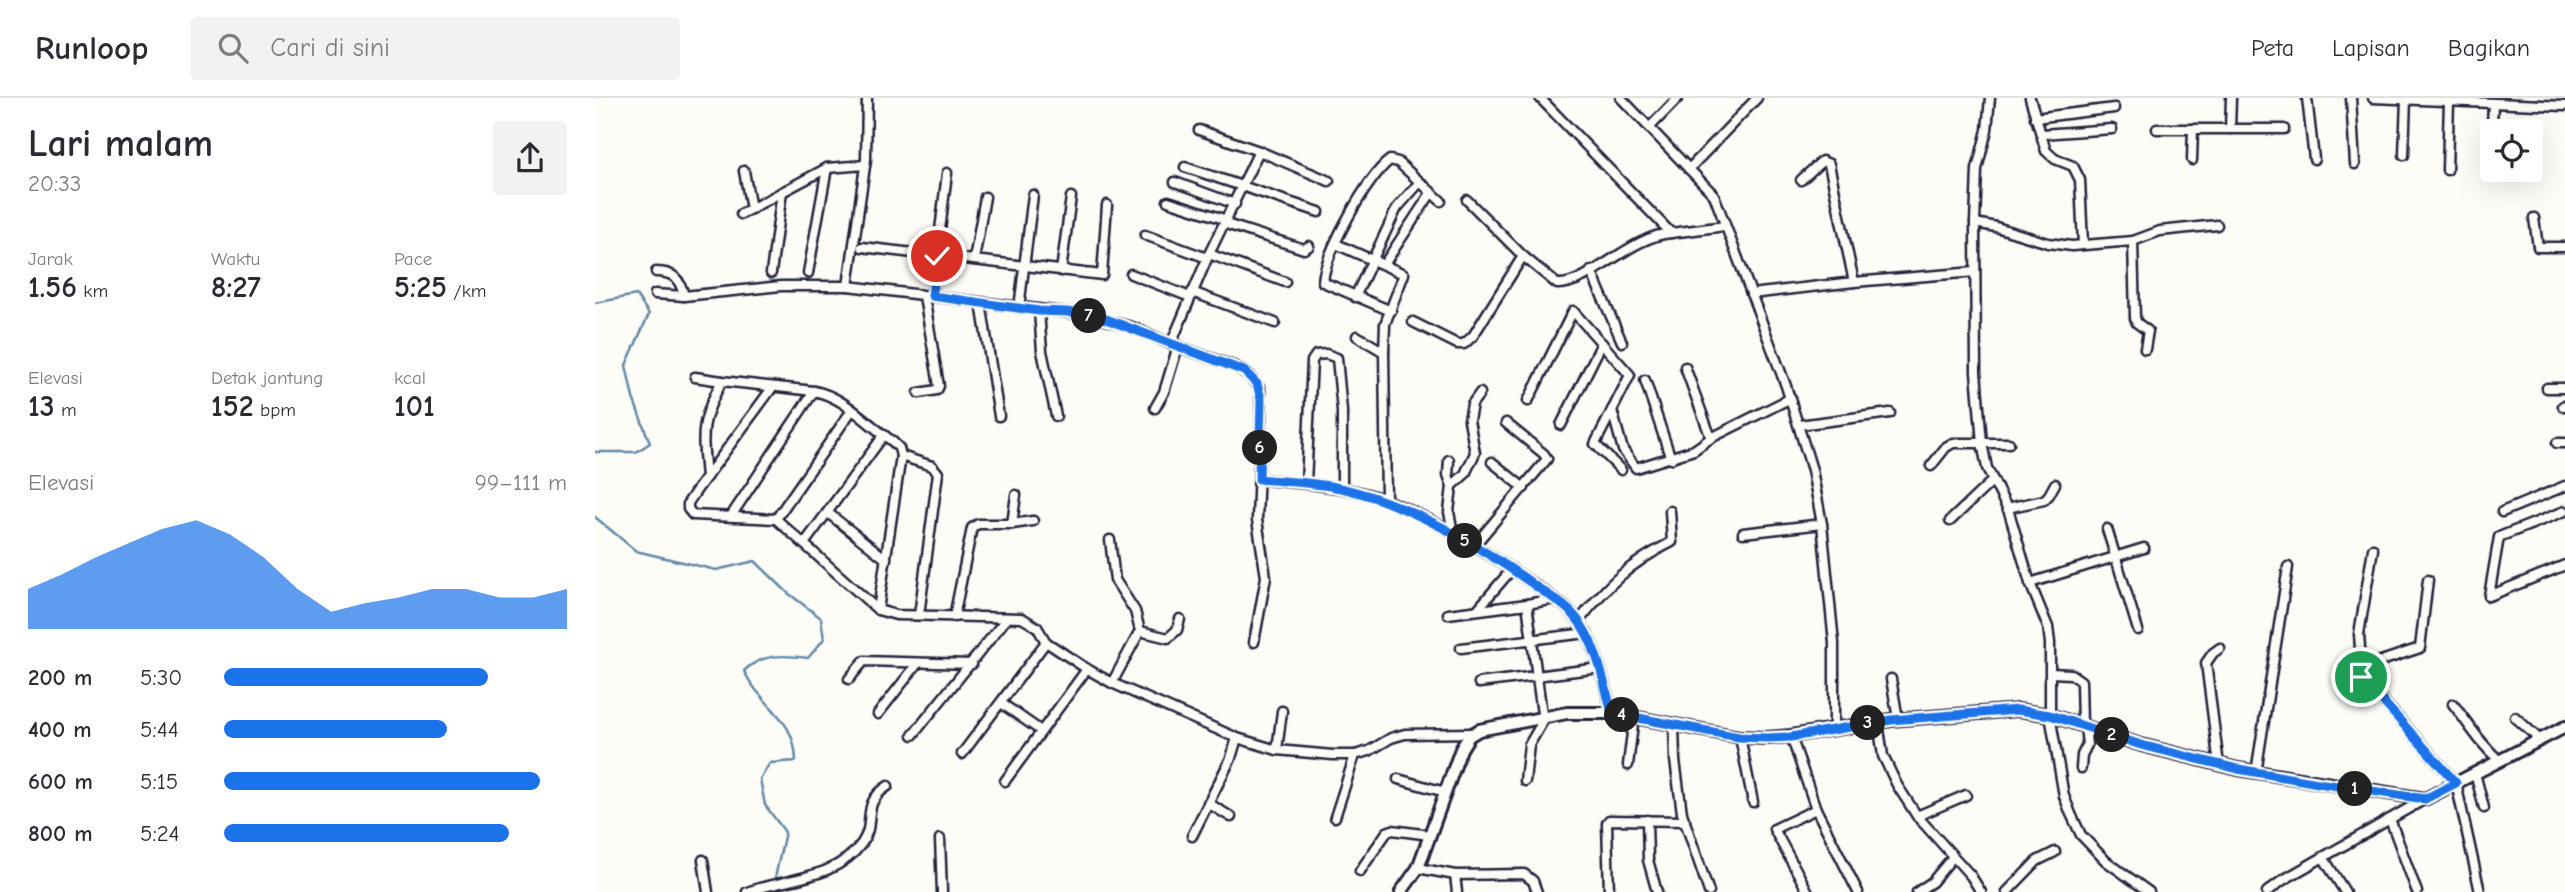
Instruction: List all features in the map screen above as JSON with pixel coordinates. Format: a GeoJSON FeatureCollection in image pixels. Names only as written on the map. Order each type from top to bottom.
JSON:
{"type":"FeatureCollection","features":[{"type":"Feature","properties":{"kind":"street"},"geometry":{"type":"LineString","coordinates":[[848,286],[865,165],[867,98]]}},
{"type":"Feature","properties":{"kind":"street"},"geometry":{"type":"LineString","coordinates":[[1540,98],[1671,233]]}},
{"type":"Feature","properties":{"kind":"street"},"geometry":{"type":"LineString","coordinates":[[1621,98],[1714,195],[1791,398],[1812,470],[1822,524],[1834,643],[1833,729]]}},
{"type":"Feature","properties":{"kind":"street"},"geometry":{"type":"LineString","coordinates":[[1649,128],[1678,98]]}},
{"type":"Feature","properties":{"kind":"street"},"geometry":{"type":"LineString","coordinates":[[1689,169],[1757,98]]}},
{"type":"Feature","properties":{"kind":"street"},"geometry":{"type":"LineString","coordinates":[[1990,98],[1987,130],[1977,169],[1975,223],[1976,372],[1982,443],[1992,481],[2007,508],[2030,583],[2048,627],[2050,715],[2064,796],[2081,835],[2106,861],[2150,892]]}},
{"type":"Feature","properties":{"kind":"street"},"geometry":{"type":"LineString","coordinates":[[2030,98],[2046,151],[2055,159],[2073,166],[2080,180],[2083,244]]}},
{"type":"Feature","properties":{"kind":"street"},"geometry":{"type":"LineString","coordinates":[[2230,129],[2231,98]]}},
{"type":"Feature","properties":{"kind":"street"},"geometry":{"type":"LineString","coordinates":[[2307,98],[2314,159]]}},
{"type":"Feature","properties":{"kind":"street"},"geometry":{"type":"LineString","coordinates":[[2351,98],[2355,164]]}},
{"type":"Feature","properties":{"kind":"street"},"geometry":{"type":"LineString","coordinates":[[2373,98],[2565,106]]}},
{"type":"Feature","properties":{"kind":"street"},"geometry":{"type":"LineString","coordinates":[[2404,155],[2406,99]]}},
{"type":"Feature","properties":{"kind":"street"},"geometry":{"type":"LineString","coordinates":[[2445,101],[2447,170]]}},
{"type":"Feature","properties":{"kind":"street"},"geometry":{"type":"LineString","coordinates":[[2035,118],[2114,108]]}},
{"type":"Feature","properties":{"kind":"street"},"geometry":{"type":"LineString","coordinates":[[2042,134],[2112,129]]}},
{"type":"Feature","properties":{"kind":"street"},"geometry":{"type":"LineString","coordinates":[[2158,129],[2284,130]]}},
{"type":"Feature","properties":{"kind":"street"},"geometry":{"type":"LineString","coordinates":[[2192,160],[2193,129]]}},
{"type":"Feature","properties":{"kind":"street"},"geometry":{"type":"LineString","coordinates":[[1199,130],[1259,151],[1329,181]]}},
{"type":"Feature","properties":{"kind":"street"},"geometry":{"type":"LineString","coordinates":[[1155,408],[1163,396],[1174,345],[1191,295],[1259,151]]}},
{"type":"Feature","properties":{"kind":"street"},"geometry":{"type":"LineString","coordinates":[[1391,311],[1322,281],[1336,244],[1361,192],[1387,162],[1398,162],[1441,201]]}},
{"type":"Feature","properties":{"kind":"street"},"geometry":{"type":"LineString","coordinates":[[1801,180],[1820,162],[1829,164],[1854,282]]}},
{"type":"Feature","properties":{"kind":"street"},"geometry":{"type":"LineString","coordinates":[[741,214],[827,168],[865,165]]}},
{"type":"Feature","properties":{"kind":"street"},"geometry":{"type":"LineString","coordinates":[[1185,167],[1319,212]]}},
{"type":"Feature","properties":{"kind":"street"},"geometry":{"type":"LineString","coordinates":[[808,273],[827,168]]}},
{"type":"Feature","properties":{"kind":"street"},"geometry":{"type":"LineString","coordinates":[[744,171],[751,209]]}},
{"type":"Feature","properties":{"kind":"street"},"geometry":{"type":"LineString","coordinates":[[919,393],[937,390],[939,386],[928,296],[937,256],[947,173]]}},
{"type":"Feature","properties":{"kind":"street"},"geometry":{"type":"LineString","coordinates":[[1175,183],[1235,204]]}},
{"type":"Feature","properties":{"kind":"street"},"geometry":{"type":"LineString","coordinates":[[1355,297],[1397,208],[1419,183]]}},
{"type":"Feature","properties":{"kind":"street"},"geometry":{"type":"LineString","coordinates":[[771,273],[782,192]]}},
{"type":"Feature","properties":{"kind":"street"},"geometry":{"type":"LineString","coordinates":[[1385,263],[1431,193]]}},
{"type":"Feature","properties":{"kind":"street"},"geometry":{"type":"LineString","coordinates":[[1019,308],[1033,195]]}},
{"type":"Feature","properties":{"kind":"street"},"geometry":{"type":"LineString","coordinates":[[974,260],[985,197]]}},
{"type":"Feature","properties":{"kind":"street"},"geometry":{"type":"LineString","coordinates":[[1061,271],[1071,197]]}},
{"type":"Feature","properties":{"kind":"street"},"geometry":{"type":"LineString","coordinates":[[1468,200],[1523,256],[1557,284],[1572,281],[1639,242],[1662,234],[1725,226]]}},
{"type":"Feature","properties":{"kind":"street"},"geometry":{"type":"LineString","coordinates":[[1168,201],[1304,249],[1309,246]]}},
{"type":"Feature","properties":{"kind":"street"},"geometry":{"type":"LineString","coordinates":[[862,247],[1102,275],[1107,205]]}},
{"type":"Feature","properties":{"kind":"street"},"geometry":{"type":"LineString","coordinates":[[2534,218],[2537,247],[2565,247]]}},
{"type":"Feature","properties":{"kind":"street"},"geometry":{"type":"LineString","coordinates":[[1975,223],[2058,245],[2133,241],[2160,231],[2217,225]]}},
{"type":"Feature","properties":{"kind":"street"},"geometry":{"type":"LineString","coordinates":[[1145,235],[1285,282]]}},
{"type":"Feature","properties":{"kind":"street"},"geometry":{"type":"LineString","coordinates":[[2133,241],[2134,312],[2137,323],[2148,331],[2145,349]]}},
{"type":"Feature","properties":{"kind":"street"},"geometry":{"type":"LineString","coordinates":[[1336,244],[1385,263],[1404,275],[1384,327],[1386,500]]}},
{"type":"Feature","properties":{"kind":"street"},"geometry":{"type":"LineString","coordinates":[[1413,322],[1457,344],[1467,342],[1523,256]]}},
{"type":"Feature","properties":{"kind":"street"},"geometry":{"type":"LineString","coordinates":[[1591,271],[1622,342]]}},
{"type":"Feature","properties":{"kind":"street"},"geometry":{"type":"LineString","coordinates":[[656,272],[675,276],[684,296]]}},
{"type":"Feature","properties":{"kind":"street"},"geometry":{"type":"LineString","coordinates":[[1751,294],[1975,272]]}},
{"type":"Feature","properties":{"kind":"street"},"geometry":{"type":"LineString","coordinates":[[1131,274],[1275,323]]}},
{"type":"Feature","properties":{"kind":"street"},"geometry":{"type":"LineString","coordinates":[[655,294],[684,296],[781,286],[848,286],[1039,311],[1067,312],[1106,319],[1249,375],[1257,384],[1261,399],[1258,527],[1266,577],[1254,642]]}},
{"type":"Feature","properties":{"kind":"street"},"geometry":{"type":"LineString","coordinates":[[981,303],[999,416]]}},
{"type":"Feature","properties":{"kind":"street"},"geometry":{"type":"LineString","coordinates":[[1039,311],[1042,351],[1056,416]]}},
{"type":"Feature","properties":{"kind":"street"},"geometry":{"type":"LineString","coordinates":[[1528,401],[1573,311],[1630,375],[1595,444],[1621,470]]}},
{"type":"Feature","properties":{"kind":"street"},"geometry":{"type":"LineString","coordinates":[[1357,336],[1384,352]]}},
{"type":"Feature","properties":{"kind":"street"},"geometry":{"type":"LineString","coordinates":[[1561,425],[1602,343]]}},
{"type":"Feature","properties":{"kind":"street"},"geometry":{"type":"LineString","coordinates":[[1306,483],[1312,361],[1316,355],[1326,354],[1337,358],[1340,378],[1342,488]]}},
{"type":"Feature","properties":{"kind":"street"},"geometry":{"type":"LineString","coordinates":[[1685,368],[1711,438]]}},
{"type":"Feature","properties":{"kind":"street"},"geometry":{"type":"LineString","coordinates":[[695,377],[814,391],[836,398],[899,448],[901,456],[878,610]]}},
{"type":"Feature","properties":{"kind":"street"},"geometry":{"type":"LineString","coordinates":[[1645,380],[1671,459]]}},
{"type":"Feature","properties":{"kind":"street"},"geometry":{"type":"LineString","coordinates":[[706,477],[703,444],[705,417],[722,381]]}},
{"type":"Feature","properties":{"kind":"street"},"geometry":{"type":"LineString","coordinates":[[772,388],[688,503],[689,512],[694,515],[776,519],[878,610],[890,614],[1018,617],[1037,628],[1046,642],[1112,683],[1237,738],[1277,750],[1355,755],[1369,751],[1391,737],[1405,734],[1473,733],[1567,713],[1612,713],[1739,737],[1791,737],[1898,719],[2018,710],[2050,715],[2141,745],[2219,765],[2425,799]]}},
{"type":"Feature","properties":{"kind":"street"},"geometry":{"type":"LineString","coordinates":[[2547,388],[2565,388]]}},
{"type":"Feature","properties":{"kind":"street"},"geometry":{"type":"LineString","coordinates":[[731,516],[814,391]]}},
{"type":"Feature","properties":{"kind":"street"},"geometry":{"type":"LineString","coordinates":[[1452,486],[1465,474],[1475,453],[1469,420],[1472,404],[1480,393]]}},
{"type":"Feature","properties":{"kind":"street"},"geometry":{"type":"LineString","coordinates":[[1612,410],[1623,450],[1636,468],[1694,450],[1711,438],[1791,398]]}},
{"type":"Feature","properties":{"kind":"street"},"geometry":{"type":"LineString","coordinates":[[776,519],[852,410]]}},
{"type":"Feature","properties":{"kind":"street"},"geometry":{"type":"LineString","coordinates":[[1799,425],[1890,413]]}},
{"type":"Feature","properties":{"kind":"street"},"geometry":{"type":"LineString","coordinates":[[1473,547],[1547,461],[1547,457],[1506,423]]}},
{"type":"Feature","properties":{"kind":"street"},"geometry":{"type":"LineString","coordinates":[[804,544],[884,435]]}},
{"type":"Feature","properties":{"kind":"street"},"geometry":{"type":"LineString","coordinates":[[1931,466],[1946,447],[1953,443],[2009,443]]}},
{"type":"Feature","properties":{"kind":"street"},"geometry":{"type":"LineString","coordinates":[[901,456],[932,466],[938,473],[919,615]]}},
{"type":"Feature","properties":{"kind":"street"},"geometry":{"type":"LineString","coordinates":[[1449,460],[1453,533]]}},
{"type":"Feature","properties":{"kind":"street"},"geometry":{"type":"LineString","coordinates":[[1492,462],[1524,488]]}},
{"type":"Feature","properties":{"kind":"street"},"geometry":{"type":"LineString","coordinates":[[1259,479],[1342,488],[1386,500],[1453,533],[1512,569],[1555,599],[1579,621],[1587,633],[1600,668],[1612,713]]}},
{"type":"Feature","properties":{"kind":"street"},"geometry":{"type":"LineString","coordinates":[[1950,521],[1992,481]]}},
{"type":"Feature","properties":{"kind":"street"},"geometry":{"type":"LineString","coordinates":[[2007,508],[2043,500],[2055,484]]}},
{"type":"Feature","properties":{"kind":"street"},"geometry":{"type":"LineString","coordinates":[[2502,512],[2565,486]]}},
{"type":"Feature","properties":{"kind":"street"},"geometry":{"type":"LineString","coordinates":[[1012,524],[1016,495]]}},
{"type":"Feature","properties":{"kind":"street"},"geometry":{"type":"LineString","coordinates":[[1579,621],[1617,577],[1652,552],[1672,542],[1670,511]]}},
{"type":"Feature","properties":{"kind":"street"},"geometry":{"type":"LineString","coordinates":[[2565,511],[2499,537],[2489,596],[2565,565]]}},
{"type":"Feature","properties":{"kind":"street"},"geometry":{"type":"LineString","coordinates":[[828,513],[886,559]]}},
{"type":"Feature","properties":{"kind":"street"},"geometry":{"type":"LineString","coordinates":[[954,617],[973,527],[981,524],[1033,521]]}},
{"type":"Feature","properties":{"kind":"street"},"geometry":{"type":"LineString","coordinates":[[1743,533],[1822,524]]}},
{"type":"Feature","properties":{"kind":"street"},"geometry":{"type":"LineString","coordinates":[[2107,529],[2138,630]]}},
{"type":"Feature","properties":{"kind":"street"},"geometry":{"type":"LineString","coordinates":[[1110,540],[1115,580],[1135,611],[1140,631],[1112,683]]}},
{"type":"Feature","properties":{"kind":"street"},"geometry":{"type":"LineString","coordinates":[[2030,583],[2144,548]]}},
{"type":"Feature","properties":{"kind":"street"},"geometry":{"type":"LineString","coordinates":[[2374,549],[2359,634],[2360,668],[2364,680],[2456,783],[2480,892]]}},
{"type":"Feature","properties":{"kind":"street"},"geometry":{"type":"LineString","coordinates":[[2256,773],[2288,567]]}},
{"type":"Feature","properties":{"kind":"street"},"geometry":{"type":"LineString","coordinates":[[1476,610],[1512,569]]}},
{"type":"Feature","properties":{"kind":"street"},"geometry":{"type":"LineString","coordinates":[[2360,668],[2420,648],[2428,580]]}},
{"type":"Feature","properties":{"kind":"street"},"geometry":{"type":"LineString","coordinates":[[1448,614],[1555,599]]}},
{"type":"Feature","properties":{"kind":"street"},"geometry":{"type":"LineString","coordinates":[[1525,781],[1529,745],[1542,727],[1543,716],[1527,604]]}},
{"type":"Feature","properties":{"kind":"street"},"geometry":{"type":"LineString","coordinates":[[913,735],[1007,618]]}},
{"type":"Feature","properties":{"kind":"street"},"geometry":{"type":"LineString","coordinates":[[1140,631],[1170,637],[1177,630],[1180,619]]}},
{"type":"Feature","properties":{"kind":"street"},"geometry":{"type":"LineString","coordinates":[[1461,648],[1587,633]]}},
{"type":"Feature","properties":{"kind":"street"},"geometry":{"type":"LineString","coordinates":[[962,754],[1046,642]]}},
{"type":"Feature","properties":{"kind":"street"},"geometry":{"type":"LineString","coordinates":[[2219,765],[2206,663],[2220,648]]}},
{"type":"Feature","properties":{"kind":"street"},"geometry":{"type":"LineString","coordinates":[[849,679],[864,661],[972,664]]}},
{"type":"Feature","properties":{"kind":"street"},"geometry":{"type":"LineString","coordinates":[[878,714],[918,663]]}},
{"type":"Feature","properties":{"kind":"street"},"geometry":{"type":"LineString","coordinates":[[1479,683],[1600,668]]}},
{"type":"Feature","properties":{"kind":"street"},"geometry":{"type":"LineString","coordinates":[[1005,781],[1087,669]]}},
{"type":"Feature","properties":{"kind":"street"},"geometry":{"type":"LineString","coordinates":[[2050,673],[2071,674],[2081,681],[2087,745],[2082,755],[2081,768]]}},
{"type":"Feature","properties":{"kind":"street"},"geometry":{"type":"LineString","coordinates":[[1891,679],[1898,719]]}},
{"type":"Feature","properties":{"kind":"street"},"geometry":{"type":"LineString","coordinates":[[1001,703],[1041,731]]}},
{"type":"Feature","properties":{"kind":"street"},"geometry":{"type":"LineString","coordinates":[[2453,704],[2480,742],[2499,760]]}},
{"type":"Feature","properties":{"kind":"street"},"geometry":{"type":"LineString","coordinates":[[1277,750],[1282,711]]}},
{"type":"Feature","properties":{"kind":"street"},"geometry":{"type":"LineString","coordinates":[[1628,765],[1634,717]]}},
{"type":"Feature","properties":{"kind":"street"},"geometry":{"type":"LineString","coordinates":[[2515,717],[2540,740]]}},
{"type":"Feature","properties":{"kind":"street"},"geometry":{"type":"LineString","coordinates":[[1878,722],[1883,756],[1890,774],[1917,816],[1971,876],[1981,892]]}},
{"type":"Feature","properties":{"kind":"street"},"geometry":{"type":"LineString","coordinates":[[1674,724],[1675,760],[1685,821],[1709,892]]}},
{"type":"Feature","properties":{"kind":"street"},"geometry":{"type":"LineString","coordinates":[[2267,892],[2283,880],[2425,799],[2565,727]]}},
{"type":"Feature","properties":{"kind":"street"},"geometry":{"type":"LineString","coordinates":[[1401,892],[1418,867],[1461,748],[1473,733]]}},
{"type":"Feature","properties":{"kind":"street"},"geometry":{"type":"LineString","coordinates":[[1739,737],[1753,802]]}},
{"type":"Feature","properties":{"kind":"street"},"geometry":{"type":"LineString","coordinates":[[1791,737],[1816,809],[1858,892]]}},
{"type":"Feature","properties":{"kind":"street"},"geometry":{"type":"LineString","coordinates":[[1192,836],[1231,758],[1237,738]]}},
{"type":"Feature","properties":{"kind":"street"},"geometry":{"type":"LineString","coordinates":[[1335,817],[1355,755]]}},
{"type":"Feature","properties":{"kind":"street"},"geometry":{"type":"LineString","coordinates":[[2475,773],[2483,808]]}},
{"type":"Feature","properties":{"kind":"street"},"geometry":{"type":"LineString","coordinates":[[1398,779],[1445,792]]}},
{"type":"Feature","properties":{"kind":"street"},"geometry":{"type":"LineString","coordinates":[[747,892],[825,871],[857,848],[865,836],[873,799],[888,786]]}},
{"type":"Feature","properties":{"kind":"street"},"geometry":{"type":"LineString","coordinates":[[1917,816],[1966,795]]}},
{"type":"Feature","properties":{"kind":"street"},"geometry":{"type":"LineString","coordinates":[[1208,803],[1231,817]]}},
{"type":"Feature","properties":{"kind":"street"},"geometry":{"type":"LineString","coordinates":[[1808,892],[1774,829],[1816,809]]}},
{"type":"Feature","properties":{"kind":"street"},"geometry":{"type":"LineString","coordinates":[[1609,892],[1607,822],[1611,819],[1685,821]]}},
{"type":"Feature","properties":{"kind":"street"},"geometry":{"type":"LineString","coordinates":[[2390,819],[2417,892]]}},
{"type":"Feature","properties":{"kind":"street"},"geometry":{"type":"LineString","coordinates":[[1647,820],[1648,860],[1657,892]]}},
{"type":"Feature","properties":{"kind":"street"},"geometry":{"type":"LineString","coordinates":[[1360,870],[1387,832],[1392,830],[1430,835]]}},
{"type":"Feature","properties":{"kind":"street"},"geometry":{"type":"LineString","coordinates":[[940,839],[941,892]]}},
{"type":"Feature","properties":{"kind":"street"},"geometry":{"type":"LineString","coordinates":[[2007,892],[2037,862],[2055,852]]}},
{"type":"Feature","properties":{"kind":"street"},"geometry":{"type":"LineString","coordinates":[[2323,857],[2345,892]]}},
{"type":"Feature","properties":{"kind":"street"},"geometry":{"type":"LineString","coordinates":[[1917,892],[1932,882],[1952,858]]}},
{"type":"Feature","properties":{"kind":"street"},"geometry":{"type":"LineString","coordinates":[[703,860],[708,892]]}},
{"type":"Feature","properties":{"kind":"street"},"geometry":{"type":"LineString","coordinates":[[1418,867],[1455,875],[1523,873],[1533,881],[1537,892]]}},
{"type":"Feature","properties":{"kind":"street"},"geometry":{"type":"LineString","coordinates":[[1455,875],[1457,892]]}},
{"type":"Feature","properties":{"kind":"waterway"},"geometry":{"type":"LineString","coordinates":[[595,303],[636,295],[649,314],[626,365],[633,398],[650,443],[636,452],[595,452]]}},
{"type":"Feature","properties":{"kind":"waterway"},"geometry":{"type":"LineString","coordinates":[[595,517],[636,551],[716,570],[755,561],[788,593],[821,618],[824,639],[808,658],[766,658],[744,671],[759,694],[784,722],[794,746],[796,761],[770,763],[760,779],[765,805],[785,832],[775,878],[779,892]]}},
{"type":"Feature","properties":{"kind":"route"},"geometry":{"type":"LineString","coordinates":[[937,256],[932,296],[1106,319],[1244,371],[1260,388],[1259,479],[1342,488],[1386,500],[1453,533],[1512,569],[1579,621],[1598,660],[1612,713],[1739,737],[1767,738],[1791,737],[1891,720],[2018,710],[2050,715],[2141,745],[2238,769],[2324,784],[2425,799],[2456,783],[2361,677]]}}]}
